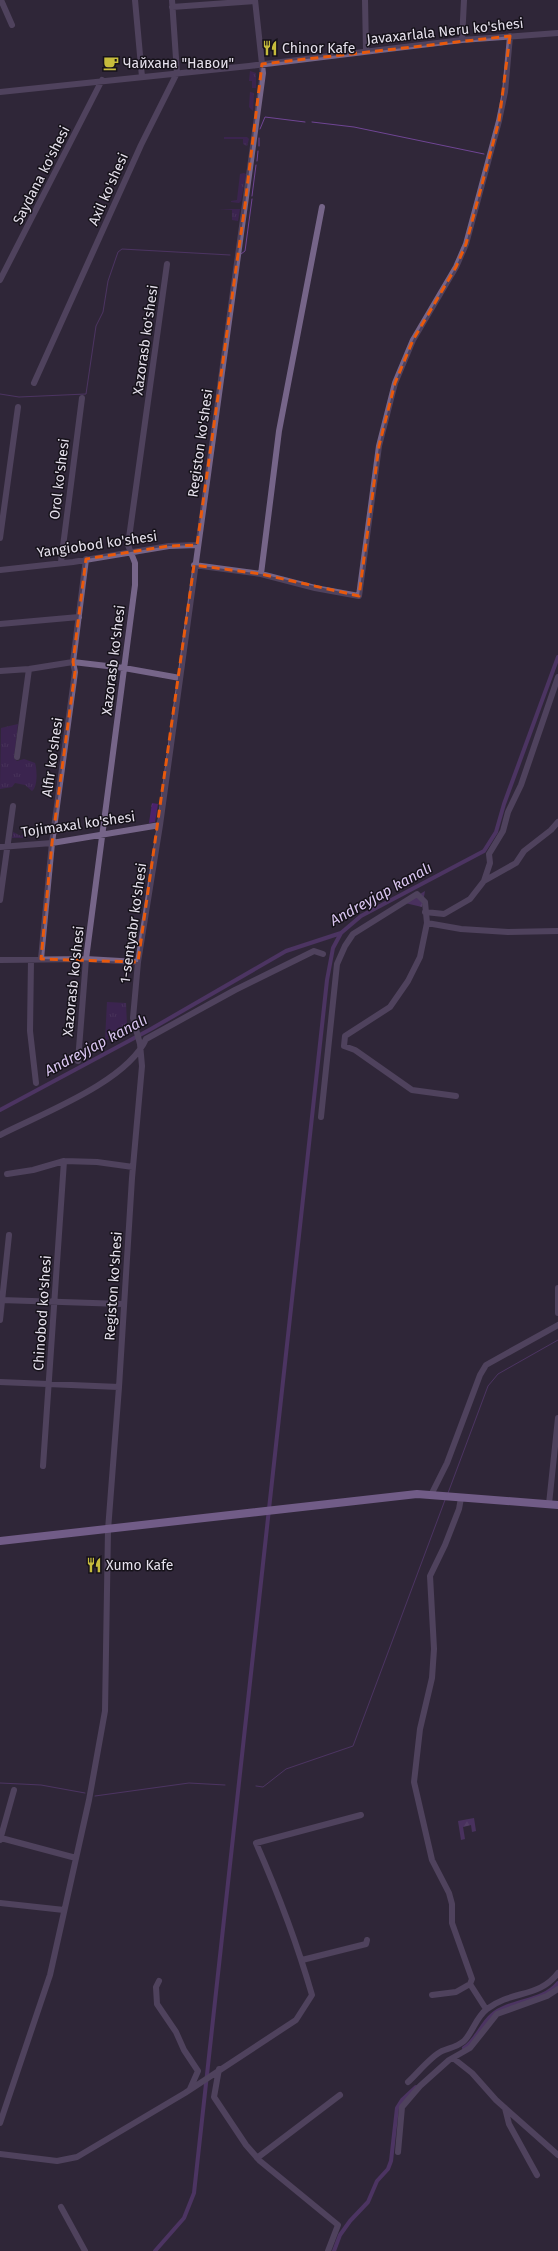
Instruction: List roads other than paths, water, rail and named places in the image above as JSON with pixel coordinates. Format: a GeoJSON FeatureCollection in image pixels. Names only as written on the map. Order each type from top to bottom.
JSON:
{"type":"FeatureCollection","features":[{"type":"Feature","properties":{"kind":"main road"},"geometry":{"type":"LineString","coordinates":[[0,1542],[368,1498],[417,1494],[558,1505]]}},
{"type":"Feature","properties":{"kind":"street"},"geometry":{"type":"LineString","coordinates":[[1,0],[12,25]]}},
{"type":"Feature","properties":{"kind":"street"},"geometry":{"type":"LineString","coordinates":[[135,0],[142,77]]}},
{"type":"Feature","properties":{"kind":"street"},"geometry":{"type":"LineString","coordinates":[[177,73],[172,3],[255,0]]}},
{"type":"Feature","properties":{"kind":"street","name":"Registon ko'shesi"},"geometry":{"type":"LineString","coordinates":[[160,825],[194,565],[263,73],[255,0]]}},
{"type":"Feature","properties":{"kind":"street"},"geometry":{"type":"LineString","coordinates":[[366,0],[366,51]]}},
{"type":"Feature","properties":{"kind":"street"},"geometry":{"type":"LineString","coordinates":[[462,40],[464,0]]}},
{"type":"Feature","properties":{"kind":"street","name":"Javaxarlala Neru ko'shesi"},"geometry":{"type":"LineString","coordinates":[[0,92],[262,64],[462,40],[558,33]]}},
{"type":"Feature","properties":{"kind":"street"},"geometry":{"type":"LineString","coordinates":[[194,565],[261,574],[315,588],[359,596],[379,446],[395,383],[413,340],[456,267],[466,244],[499,121],[505,92],[510,36]]}},
{"type":"Feature","properties":{"kind":"street","name":"Axil ko'shesi"},"geometry":{"type":"LineString","coordinates":[[34,383],[141,145],[177,73]]}},
{"type":"Feature","properties":{"kind":"street","name":"Saydana ko'shesi"},"geometry":{"type":"LineString","coordinates":[[0,280],[102,80]]}},
{"type":"Feature","properties":{"kind":"street"},"geometry":{"type":"LineString","coordinates":[[261,574],[279,430],[322,207]]}},
{"type":"Feature","properties":{"kind":"street","name":"Xazorasb ko'shesi"},"geometry":{"type":"LineString","coordinates":[[78,1061],[86,959],[135,585],[135,563],[128,545],[167,264]]}},
{"type":"Feature","properties":{"kind":"street","name":"Orol ko'shesi"},"geometry":{"type":"LineString","coordinates":[[61,562],[82,398]]}},
{"type":"Feature","properties":{"kind":"street"},"geometry":{"type":"LineString","coordinates":[[0,538],[18,407]]}},
{"type":"Feature","properties":{"kind":"street","name":"Yangiobod ko'shesi"},"geometry":{"type":"LineString","coordinates":[[0,570],[86,559],[169,546],[197,545]]}},
{"type":"Feature","properties":{"kind":"street","name":"Alfir ko'shesi"},"geometry":{"type":"LineString","coordinates":[[41,959],[52,843],[73,694],[75,672],[73,662],[86,559]]}},
{"type":"Feature","properties":{"kind":"street"},"geometry":{"type":"LineString","coordinates":[[0,624],[79,617]]}},
{"type":"Feature","properties":{"kind":"street"},"geometry":{"type":"LineString","coordinates":[[0,671],[29,669],[73,662],[124,668],[180,678]]}},
{"type":"Feature","properties":{"kind":"street"},"geometry":{"type":"LineString","coordinates":[[18,757],[29,669]]}},
{"type":"Feature","properties":{"kind":"street"},"geometry":{"type":"LineString","coordinates":[[425,912],[444,914],[470,899],[484,881],[490,863],[489,854],[502,831],[508,812],[521,785],[558,677]]}},
{"type":"Feature","properties":{"kind":"street"},"geometry":{"type":"LineString","coordinates":[[0,900],[3,846],[13,806]]}},
{"type":"Feature","properties":{"kind":"street"},"geometry":{"type":"LineString","coordinates":[[484,881],[516,864],[524,851],[551,830],[558,822]]}},
{"type":"Feature","properties":{"kind":"street","name":"Tojimaxal ko'shesi"},"geometry":{"type":"LineString","coordinates":[[3,846],[52,843],[103,833],[160,825]]}},
{"type":"Feature","properties":{"kind":"street","name":"1-sentyabr ko'shesi"},"geometry":{"type":"LineString","coordinates":[[134,1024],[138,962],[160,825]]}},
{"type":"Feature","properties":{"kind":"street"},"geometry":{"type":"LineString","coordinates":[[321,1117],[337,964],[345,946],[353,934],[417,894],[425,902],[427,923],[420,957],[408,981],[390,1007],[345,1036],[344,1046],[355,1050],[412,1090],[456,1096]]}},
{"type":"Feature","properties":{"kind":"street"},"geometry":{"type":"LineString","coordinates":[[427,923],[460,929],[508,932],[558,931]]}},
{"type":"Feature","properties":{"kind":"street"},"geometry":{"type":"LineString","coordinates":[[0,1135],[110,1079],[141,1047],[146,1039],[235,990],[314,951],[323,954]]}},
{"type":"Feature","properties":{"kind":"street"},"geometry":{"type":"LineString","coordinates":[[0,960],[86,959],[138,962]]}},
{"type":"Feature","properties":{"kind":"street"},"geometry":{"type":"LineString","coordinates":[[31,960],[30,1031],[36,1083]]}},
{"type":"Feature","properties":{"kind":"street","name":"Registon ko'shesi"},"geometry":{"type":"LineString","coordinates":[[0,2123],[22,2062],[50,1975],[89,1800],[105,1711],[108,1530],[133,1167],[142,1066],[141,1047],[134,1024]]}},
{"type":"Feature","properties":{"kind":"street"},"geometry":{"type":"LineString","coordinates":[[7,1174],[33,1170],[64,1161],[96,1162],[133,1167]]}},
{"type":"Feature","properties":{"kind":"street","name":"Chinobod ko'shesi"},"geometry":{"type":"LineString","coordinates":[[43,1466],[50,1385],[64,1161]]}},
{"type":"Feature","properties":{"kind":"street"},"geometry":{"type":"LineString","coordinates":[[0,1320],[9,1235]]}},
{"type":"Feature","properties":{"kind":"street"},"geometry":{"type":"LineString","coordinates":[[558,1288],[558,1313]]}},
{"type":"Feature","properties":{"kind":"street"},"geometry":{"type":"LineString","coordinates":[[1,1300],[55,1300],[124,1304]]}},
{"type":"Feature","properties":{"kind":"street"},"geometry":{"type":"LineString","coordinates":[[435,1495],[480,1375],[486,1366],[558,1325]]}},
{"type":"Feature","properties":{"kind":"street"},"geometry":{"type":"LineString","coordinates":[[0,1382],[119,1387]]}},
{"type":"Feature","properties":{"kind":"street"},"geometry":{"type":"LineString","coordinates":[[549,1504],[558,1418]]}},
{"type":"Feature","properties":{"kind":"street"},"geometry":{"type":"LineString","coordinates":[[432,1995],[456,1992],[470,1984],[472,1979],[470,1969],[452,1924],[452,1904],[432,1860],[414,1782],[420,1728],[432,1678],[434,1649],[430,1576],[445,1545],[459,1509],[459,1497]]}},
{"type":"Feature","properties":{"kind":"street"},"geometry":{"type":"LineString","coordinates":[[14,1790],[0,1839],[76,1858]]}},
{"type":"Feature","properties":{"kind":"street"},"geometry":{"type":"LineString","coordinates":[[0,2154],[57,2161],[77,2157],[190,2089],[296,2020],[312,1995],[302,1960],[284,1910],[256,1844],[361,1814]]}},
{"type":"Feature","properties":{"kind":"street"},"geometry":{"type":"LineString","coordinates":[[0,1903],[64,1910]]}},
{"type":"Feature","properties":{"kind":"street"},"geometry":{"type":"LineString","coordinates":[[302,1960],[366,1944],[367,1940]]}},
{"type":"Feature","properties":{"kind":"street"},"geometry":{"type":"LineString","coordinates":[[408,2082],[441,2052],[454,2048],[464,2041],[486,2010],[507,1998],[541,1989],[550,1983],[558,1973]]}},
{"type":"Feature","properties":{"kind":"street"},"geometry":{"type":"LineString","coordinates":[[159,1981],[156,1987],[157,2004],[176,2032],[184,2050],[198,2071],[190,2089]]}},
{"type":"Feature","properties":{"kind":"street"},"geometry":{"type":"LineString","coordinates":[[470,1984],[486,2010]]}},
{"type":"Feature","properties":{"kind":"street"},"geometry":{"type":"LineString","coordinates":[[398,2152],[402,2107],[420,2086],[453,2058],[470,2048],[496,2014],[558,1990]]}},
{"type":"Feature","properties":{"kind":"street"},"geometry":{"type":"LineString","coordinates":[[453,2058],[472,2073],[505,2108],[558,2155]]}},
{"type":"Feature","properties":{"kind":"street"},"geometry":{"type":"LineString","coordinates":[[217,2070],[214,2097],[246,2145],[257,2158],[338,2225],[328,2251]]}},
{"type":"Feature","properties":{"kind":"street"},"geometry":{"type":"LineString","coordinates":[[257,2158],[340,2096]]}},
{"type":"Feature","properties":{"kind":"street"},"geometry":{"type":"LineString","coordinates":[[505,2108],[509,2124],[537,2176]]}},
{"type":"Feature","properties":{"kind":"street"},"geometry":{"type":"LineString","coordinates":[[61,2207],[85,2251]]}},
{"type":"Feature","properties":{"kind":"waterway"},"geometry":{"type":"LineString","coordinates":[[260,129],[265,117],[305,122]]}},
{"type":"Feature","properties":{"kind":"waterway"},"geometry":{"type":"LineString","coordinates":[[312,122],[354,127],[484,154]]}},
{"type":"Feature","properties":{"kind":"waterway"},"geometry":{"type":"LineString","coordinates":[[259,138],[259,146]]}},
{"type":"Feature","properties":{"kind":"waterway"},"geometry":{"type":"LineString","coordinates":[[257,161],[258,151]]}},
{"type":"Feature","properties":{"kind":"waterway"},"geometry":{"type":"LineString","coordinates":[[252,196],[256,165]]}},
{"type":"Feature","properties":{"kind":"waterway"},"geometry":{"type":"LineString","coordinates":[[241,254],[245,251],[252,199]]}},
{"type":"Feature","properties":{"kind":"waterway"},"geometry":{"type":"LineString","coordinates":[[0,394],[19,397],[86,394],[96,326],[103,312],[108,281],[118,252],[122,249],[230,255]]}},
{"type":"Feature","properties":{"kind":"waterway","name":"Andreyjap kanalı"},"geometry":{"type":"LineString","coordinates":[[0,1110],[151,1029],[286,951],[341,933],[361,916],[484,851],[496,832],[504,804],[558,657]]}},
{"type":"Feature","properties":{"kind":"waterway"},"geometry":{"type":"LineString","coordinates":[[155,2251],[184,2218],[194,2193],[327,980],[333,948],[341,933]]}},
{"type":"Feature","properties":{"kind":"waterway"},"geometry":{"type":"LineString","coordinates":[[448,1493],[488,1386],[498,1374],[558,1340]]}},
{"type":"Feature","properties":{"kind":"waterway"},"geometry":{"type":"LineString","coordinates":[[256,1786],[263,1787],[286,1769],[353,1746],[445,1500]]}},
{"type":"Feature","properties":{"kind":"waterway"},"geometry":{"type":"LineString","coordinates":[[0,1783],[41,1785],[85,1793]]}},
{"type":"Feature","properties":{"kind":"waterway"},"geometry":{"type":"LineString","coordinates":[[95,1796],[189,1783],[225,1785]]}},
{"type":"Feature","properties":{"kind":"waterway"},"geometry":{"type":"LineString","coordinates":[[464,2048],[472,2041],[492,2015],[508,2006],[544,1994],[558,1983]]}},
{"type":"Feature","properties":{"kind":"waterway"},"geometry":{"type":"LineString","coordinates":[[334,2251],[340,2235],[350,2221],[368,2202],[377,2181],[388,2169],[391,2161],[397,2108],[402,2100],[416,2087]]}},
{"type":"Feature","properties":{"kind":"place","name":"Chinor Kafe"},"geometry":{"type":"Point","coordinates":[270,48]}},
{"type":"Feature","properties":{"kind":"place","name":"Чайхана \"Навои\""},"geometry":{"type":"Point","coordinates":[111,63]}},
{"type":"Feature","properties":{"kind":"place","name":"Xumo Kafe"},"geometry":{"type":"Point","coordinates":[94,1565]}}]}
